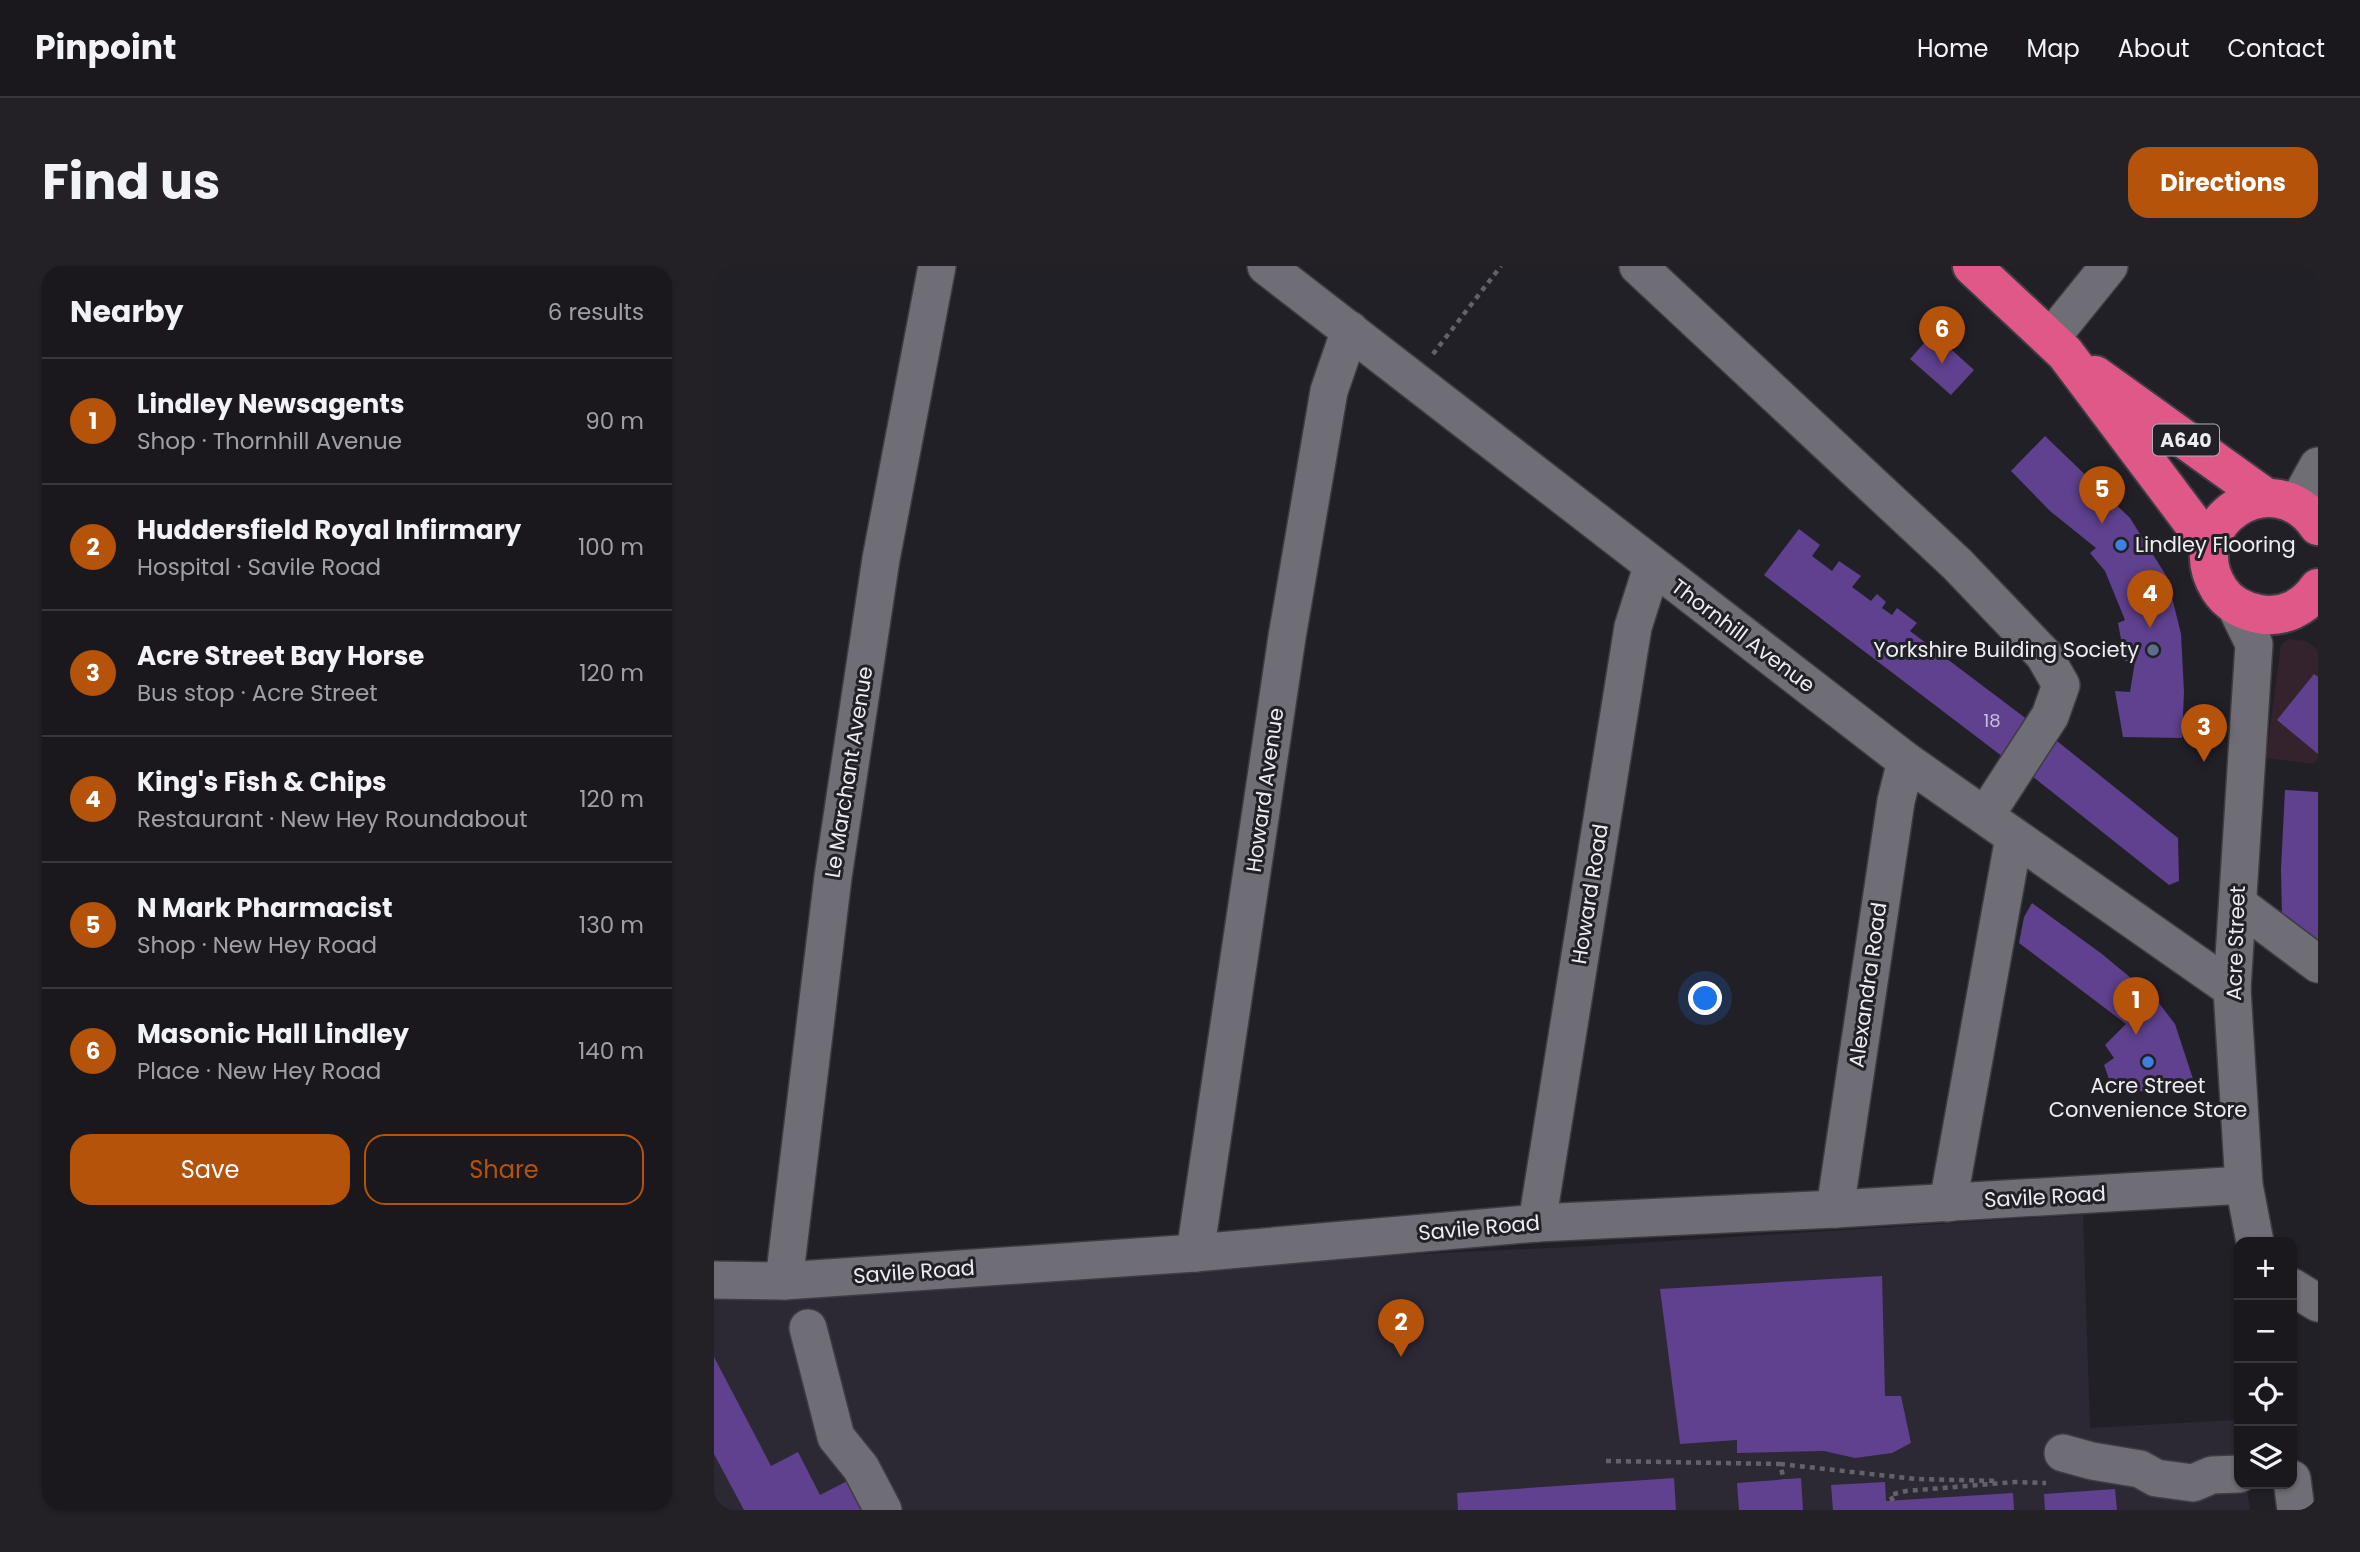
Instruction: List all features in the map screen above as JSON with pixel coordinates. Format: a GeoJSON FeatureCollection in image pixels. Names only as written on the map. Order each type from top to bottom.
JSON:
{"type":"FeatureCollection","features":[{"type":"Feature","properties":{"kind":"highway","name":"A640"},"geometry":{"type":"LineString","coordinates":[[1972,266],[2057,346],[2293,509]]}},
{"type":"Feature","properties":{"kind":"highway","name":"A640"},"geometry":{"type":"LineString","coordinates":[[2057,346],[2210,546]]}},
{"type":"Feature","properties":{"kind":"highway"},"geometry":{"type":"LineString","coordinates":[[2293,509],[2246,502],[2229,512],[2217,527],[2210,546],[2209,563],[2213,579],[2222,593],[2235,605],[2249,612],[2264,615],[2304,607]]}},
{"type":"Feature","properties":{"kind":"street","name":"Le Marchant Avenue"},"geometry":{"type":"LineString","coordinates":[[784,1281],[833,877],[881,559],[937,266]]}},
{"type":"Feature","properties":{"kind":"street","name":"Thornhill Avenue"},"geometry":{"type":"LineString","coordinates":[[1266,266],[1906,761],[2232,989]]}},
{"type":"Feature","properties":{"kind":"street"},"geometry":{"type":"LineString","coordinates":[[1638,266],[1957,564],[2043,656],[2061,685],[2050,716],[2000,827],[1948,1203]]}},
{"type":"Feature","properties":{"kind":"street"},"geometry":{"type":"LineString","coordinates":[[2057,346],[2109,266]]}},
{"type":"Feature","properties":{"kind":"street","name":"Howard Avenue"},"geometry":{"type":"LineString","coordinates":[[1195,1253],[1292,610],[1329,391],[1350,330]]}},
{"type":"Feature","properties":{"kind":"street"},"geometry":{"type":"LineString","coordinates":[[2293,509],[2318,466]]}},
{"type":"Feature","properties":{"kind":"street","name":"Howard Road"},"geometry":{"type":"LineString","coordinates":[[1537,1223],[1633,626],[1652,567]]}},
{"type":"Feature","properties":{"kind":"street","name":"Acre Street"},"geometry":{"type":"LineString","coordinates":[[2235,605],[2254,644],[2232,989],[2244,1185],[2254,1237]]}},
{"type":"Feature","properties":{"kind":"street"},"geometry":{"type":"LineString","coordinates":[[2254,644],[2304,607]]}},
{"type":"Feature","properties":{"kind":"street","name":"Alexandra Road"},"geometry":{"type":"LineString","coordinates":[[1835,1209],[1896,801],[1906,761]]}},
{"type":"Feature","properties":{"kind":"street"},"geometry":{"type":"LineString","coordinates":[[2238,904],[2318,964]]}},
{"type":"Feature","properties":{"kind":"street","name":"Savile Road"},"geometry":{"type":"LineString","coordinates":[[714,1280],[784,1281],[1195,1253],[1537,1223],[2244,1185]]}},
{"type":"Feature","properties":{"kind":"street"},"geometry":{"type":"LineString","coordinates":[[2297,1290],[2318,1303]]}},
{"type":"Feature","properties":{"kind":"street"},"geometry":{"type":"LineString","coordinates":[[807,1328],[836,1437],[861,1468],[883,1510]]}},
{"type":"Feature","properties":{"kind":"street"},"geometry":{"type":"LineString","coordinates":[[2057,1468],[2092,1461],[2140,1469],[2157,1460],[2196,1465],[2226,1474],[2204,1510]]}},
{"type":"Feature","properties":{"kind":"street"},"geometry":{"type":"LineString","coordinates":[[2293,1489],[2296,1510]]}},
{"type":"Feature","properties":{"kind":"path"},"geometry":{"type":"LineString","coordinates":[[1413,379],[1501,266]]}},
{"type":"Feature","properties":{"kind":"path"},"geometry":{"type":"LineString","coordinates":[[1606,1461],[1780,1464],[1916,1479],[2015,1482]]}},
{"type":"Feature","properties":{"kind":"path"},"geometry":{"type":"LineString","coordinates":[[1780,1464],[1784,1480]]}},
{"type":"Feature","properties":{"kind":"path"},"geometry":{"type":"LineString","coordinates":[[1893,1501],[1890,1495],[1906,1491],[2015,1482],[2057,1468]]}},
{"type":"Feature","properties":{"kind":"shaded area"},"geometry":{"type":"Polygon","coordinates":[[[2289,639],[2306,641],[2318,650],[2318,758],[2313,764],[2266,758],[2281,645],[2289,639]]]}},
{"type":"Feature","properties":{"kind":"shaded area"},"geometry":{"type":"Polygon","coordinates":[[[2083,1215],[2090,1428],[2234,1420],[2234,1489],[2247,1489],[2250,1510],[714,1510],[714,1294],[1211,1264],[1591,1246],[2083,1215]]]}},
{"type":"Feature","properties":{"kind":"building"},"geometry":{"type":"Polygon","coordinates":[[[1933,333],[1974,370],[1951,395],[1910,359],[1933,333]]]}},
{"type":"Feature","properties":{"kind":"building"},"geometry":{"type":"Polygon","coordinates":[[[2045,436],[2130,518],[2167,577],[2181,634],[2184,692],[2182,738],[2123,737],[2115,691],[2130,692],[2135,661],[2125,661],[2118,623],[2125,620],[2105,571],[2090,553],[2096,548],[2050,511],[2011,471],[2045,436]]]}},
{"type":"Feature","properties":{"kind":"building"},"geometry":{"type":"Polygon","coordinates":[[[1799,529],[1820,545],[1812,556],[1832,571],[1839,561],[1861,576],[1852,587],[1871,601],[1877,594],[1886,602],[1882,608],[1892,615],[1897,608],[1917,623],[1910,631],[2036,726],[2011,763],[1764,575],[1799,529]]]}},
{"type":"Feature","properties":{"kind":"building"},"geometry":{"type":"Polygon","coordinates":[[[2314,674],[2318,677],[2318,754],[2277,720],[2314,674]]]}},
{"type":"Feature","properties":{"kind":"building"},"geometry":{"type":"Polygon","coordinates":[[[2052,737],[2178,838],[2179,881],[2169,885],[2027,772],[2052,737]]]}},
{"type":"Feature","properties":{"kind":"building"},"geometry":{"type":"Polygon","coordinates":[[[2285,790],[2318,792],[2318,945],[2282,918],[2281,869],[2285,790]]]}},
{"type":"Feature","properties":{"kind":"building"},"geometry":{"type":"Polygon","coordinates":[[[2032,903],[2102,954],[2155,998],[2175,1024],[2193,1079],[2143,1091],[2114,1093],[2104,1065],[2114,1058],[2105,1045],[2126,1024],[2019,943],[2024,917],[2032,903]]]}},
{"type":"Feature","properties":{"kind":"building"},"geometry":{"type":"Polygon","coordinates":[[[1882,1276],[1885,1396],[1901,1396],[1911,1443],[1892,1453],[1855,1458],[1824,1451],[1737,1453],[1737,1440],[1680,1444],[1660,1289],[1882,1276]]]}},
{"type":"Feature","properties":{"kind":"building"},"geometry":{"type":"Polygon","coordinates":[[[714,1357],[771,1466],[798,1452],[820,1495],[857,1476],[874,1510],[744,1510],[714,1454],[714,1357]]]}},
{"type":"Feature","properties":{"kind":"building"},"geometry":{"type":"Polygon","coordinates":[[[1674,1478],[1676,1510],[1458,1510],[1457,1493],[1674,1478]]]}},
{"type":"Feature","properties":{"kind":"building"},"geometry":{"type":"Polygon","coordinates":[[[1801,1478],[1803,1510],[1739,1510],[1737,1483],[1801,1478]]]}},
{"type":"Feature","properties":{"kind":"building"},"geometry":{"type":"Polygon","coordinates":[[[1885,1482],[1886,1501],[2013,1493],[2014,1510],[1833,1510],[1831,1485],[1885,1482]]]}},
{"type":"Feature","properties":{"kind":"building"},"geometry":{"type":"Polygon","coordinates":[[[2115,1489],[2117,1510],[2045,1510],[2044,1494],[2115,1489]]]}},
{"type":"Feature","properties":{"kind":"place","name":"Masonic Hall Lindley"},"geometry":{"type":"Point","coordinates":[1942,364]}},
{"type":"Feature","properties":{"kind":"place","name":"N Mark Pharmacist"},"geometry":{"type":"Point","coordinates":[2102,524]}},
{"type":"Feature","properties":{"kind":"place","name":"Lindley Flooring"},"geometry":{"type":"Point","coordinates":[2121,545]}},
{"type":"Feature","properties":{"kind":"place","name":"King's Fish & Chips"},"geometry":{"type":"Point","coordinates":[2150,628]}},
{"type":"Feature","properties":{"kind":"place","name":"Yorkshire Building Society"},"geometry":{"type":"Point","coordinates":[2153,650]}},
{"type":"Feature","properties":{"kind":"place","name":"Acre Street Bay Horse"},"geometry":{"type":"Point","coordinates":[2204,762]}},
{"type":"Feature","properties":{"kind":"place","name":"Lindley Newsagents"},"geometry":{"type":"Point","coordinates":[2136,1035]}},
{"type":"Feature","properties":{"kind":"place","name":"Acre Street Convenience Store"},"geometry":{"type":"Point","coordinates":[2148,1062]}},
{"type":"Feature","properties":{"kind":"place","name":"Huddersfield Royal Infirmary"},"geometry":{"type":"Point","coordinates":[1401,1357]}}]}
